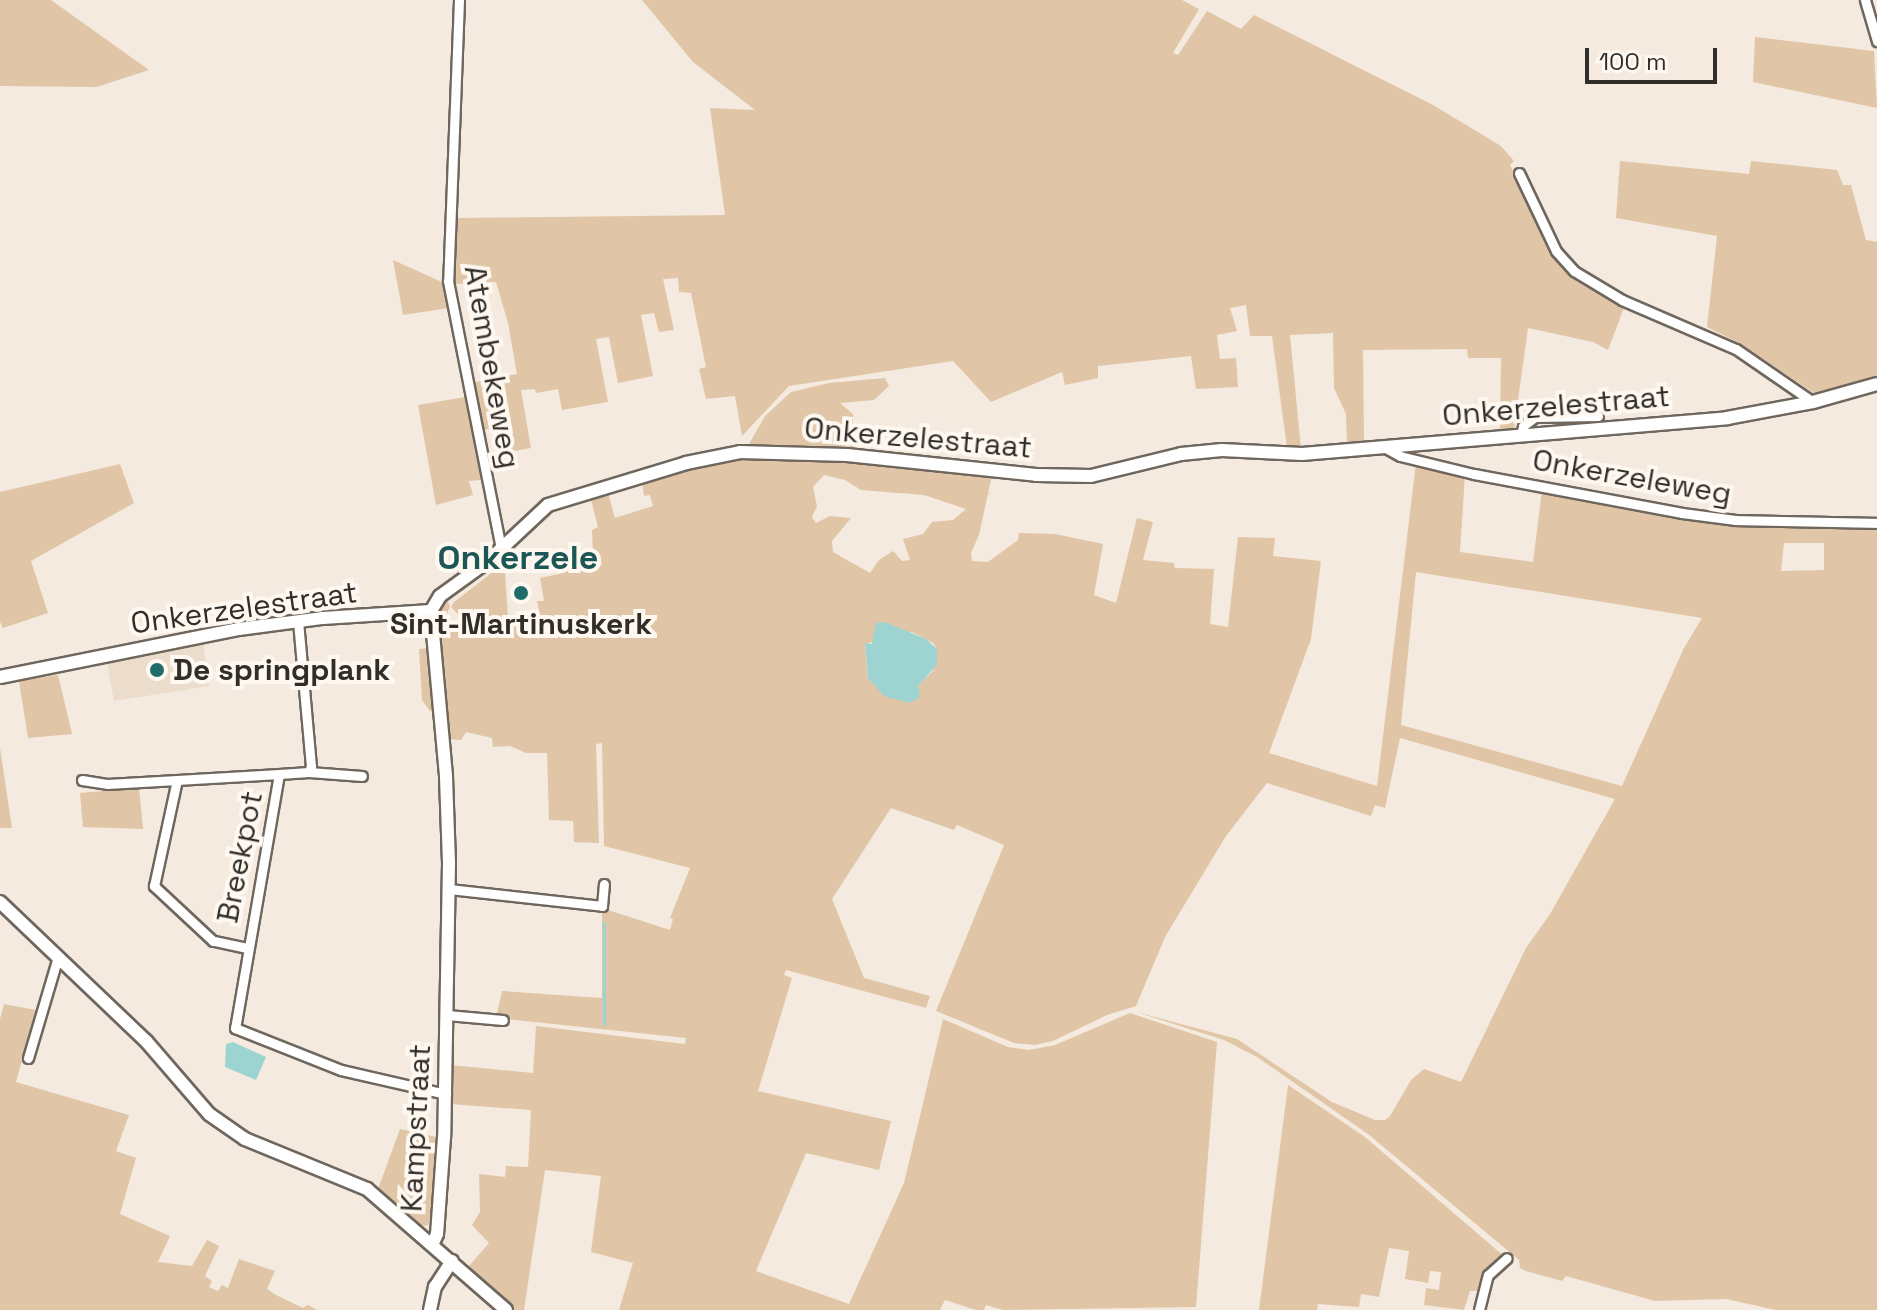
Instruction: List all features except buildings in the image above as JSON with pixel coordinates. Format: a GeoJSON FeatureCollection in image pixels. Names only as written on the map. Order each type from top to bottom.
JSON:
{"type":"FeatureCollection","features":[{"type":"Feature","properties":{"kind":"street","name":"Atembekeweg"},"geometry":{"type":"LineString","coordinates":[[459,0],[448,281],[501,549]]}},
{"type":"Feature","properties":{"kind":"street"},"geometry":{"type":"LineString","coordinates":[[1865,0],[1877,41]]}},
{"type":"Feature","properties":{"kind":"street"},"geometry":{"type":"LineString","coordinates":[[1519,173],[1556,251],[1574,271],[1622,300],[1736,349],[1813,402]]}},
{"type":"Feature","properties":{"kind":"street","name":"Onkerzelestraat"},"geometry":{"type":"LineString","coordinates":[[0,677],[298,621],[431,611],[440,596],[501,549],[548,505],[686,463],[740,452],[847,455],[1078,477],[1118,472],[1181,454],[1222,450],[1302,454],[1727,418],[1813,402],[1877,384]]}},
{"type":"Feature","properties":{"kind":"street"},"geometry":{"type":"LineString","coordinates":[[1521,435],[1523,426],[1535,417],[1598,416]]}},
{"type":"Feature","properties":{"kind":"street","name":"Onkerzeleweg"},"geometry":{"type":"LineString","coordinates":[[1384,447],[1400,456],[1461,471],[1692,514],[1797,523],[1877,523]]}},
{"type":"Feature","properties":{"kind":"street","name":"Kampstraat"},"geometry":{"type":"LineString","coordinates":[[431,611],[446,777],[449,889],[443,1172],[433,1243]]}},
{"type":"Feature","properties":{"kind":"street","name":"Breekpot"},"geometry":{"type":"LineString","coordinates":[[298,621],[309,772]]}},
{"type":"Feature","properties":{"kind":"street","name":"Breekpot"},"geometry":{"type":"LineString","coordinates":[[82,780],[107,784],[309,772],[362,776]]}},
{"type":"Feature","properties":{"kind":"street","name":"Breekpot"},"geometry":{"type":"LineString","coordinates":[[279,774],[235,1028],[341,1070],[446,1094]]}},
{"type":"Feature","properties":{"kind":"street","name":"Breekpot"},"geometry":{"type":"LineString","coordinates":[[177,780],[154,886],[213,941],[247,948]]}},
{"type":"Feature","properties":{"kind":"street"},"geometry":{"type":"LineString","coordinates":[[449,889],[602,906],[604,884]]}},
{"type":"Feature","properties":{"kind":"street"},"geometry":{"type":"LineString","coordinates":[[0,902],[146,1041],[209,1114],[245,1139],[367,1189],[433,1243],[506,1310]]}},
{"type":"Feature","properties":{"kind":"street"},"geometry":{"type":"LineString","coordinates":[[28,1058],[58,957]]}},
{"type":"Feature","properties":{"kind":"street","name":"Kampstraat"},"geometry":{"type":"LineString","coordinates":[[447,1015],[503,1020]]}},
{"type":"Feature","properties":{"kind":"street"},"geometry":{"type":"LineString","coordinates":[[1479,1310],[1488,1275],[1507,1258]]}},
{"type":"Feature","properties":{"kind":"street"},"geometry":{"type":"LineString","coordinates":[[430,1310],[435,1287],[452,1261]]}},
{"type":"Feature","properties":{"kind":"shaded area"},"geometry":{"type":"Polygon","coordinates":[[[0,0],[51,0],[149,70],[97,87],[0,86],[0,0]]]}},
{"type":"Feature","properties":{"kind":"shaded area"},"geometry":{"type":"Polygon","coordinates":[[[642,0],[1182,0],[1199,9],[1173,53],[1178,55],[1207,11],[1241,29],[1254,15],[1433,105],[1501,146],[1514,161],[1510,165],[1558,260],[1581,281],[1625,305],[1608,350],[1593,342],[1528,328],[1514,429],[1500,431],[1501,358],[1468,358],[1467,349],[1363,350],[1364,443],[1347,444],[1346,414],[1334,388],[1333,333],[1290,335],[1301,449],[1287,448],[1272,336],[1250,336],[1246,305],[1230,308],[1237,331],[1217,335],[1220,359],[1236,358],[1238,387],[1196,389],[1191,356],[1098,366],[1098,378],[1065,385],[1062,372],[991,402],[953,361],[789,386],[742,436],[735,396],[706,399],[699,369],[706,367],[691,293],[679,292],[678,278],[663,279],[674,330],[659,332],[654,313],[641,315],[653,376],[618,383],[609,337],[596,339],[608,402],[562,410],[558,389],[536,393],[535,389],[521,390],[531,448],[509,452],[504,428],[479,430],[471,383],[517,374],[508,323],[496,282],[453,284],[454,218],[725,215],[710,108],[755,110],[693,62],[642,0]]]}},
{"type":"Feature","properties":{"kind":"shaded area"},"geometry":{"type":"Polygon","coordinates":[[[1755,37],[1874,51],[1877,108],[1753,82],[1755,37]]]}},
{"type":"Feature","properties":{"kind":"shaded area"},"geometry":{"type":"Polygon","coordinates":[[[1620,161],[1749,174],[1751,161],[1837,170],[1843,185],[1851,185],[1866,240],[1877,242],[1877,377],[1814,393],[1743,345],[1707,327],[1717,236],[1616,218],[1620,161]]]}},
{"type":"Feature","properties":{"kind":"shaded area"},"geometry":{"type":"Polygon","coordinates":[[[393,260],[442,282],[449,308],[403,315],[393,260]]]}},
{"type":"Feature","properties":{"kind":"shaded area"},"geometry":{"type":"Polygon","coordinates":[[[885,378],[889,386],[874,400],[840,403],[853,414],[853,447],[749,444],[765,416],[791,392],[829,383],[885,378]]]}},
{"type":"Feature","properties":{"kind":"shaded area"},"geometry":{"type":"Polygon","coordinates":[[[465,397],[481,480],[469,481],[473,495],[436,505],[418,405],[465,397]]]}},
{"type":"Feature","properties":{"kind":"shaded area"},"geometry":{"type":"Polygon","coordinates":[[[759,451],[992,475],[979,535],[971,553],[972,561],[988,562],[1018,540],[1019,533],[1055,534],[1103,544],[1094,595],[1116,603],[1137,518],[1153,522],[1143,560],[1174,563],[1175,568],[1214,569],[1210,624],[1228,627],[1238,537],[1275,538],[1273,556],[1321,561],[1311,639],[1269,753],[1377,786],[1416,463],[1465,474],[1460,552],[1533,562],[1542,490],[1751,523],[1877,526],[1877,1310],[1776,1310],[1726,1299],[1655,1301],[1566,1276],[1562,1281],[1526,1271],[1520,1268],[1519,1260],[1368,1134],[1257,1057],[1224,1040],[1136,1012],[1237,1039],[1332,1102],[1375,1120],[1385,1120],[1390,1116],[1411,1080],[1424,1069],[1461,1082],[1526,948],[1550,914],[1615,799],[1400,738],[1385,808],[1375,805],[1371,816],[1267,783],[1226,836],[1165,937],[1136,1006],[1107,1015],[1053,1041],[1035,1045],[1014,1043],[936,1011],[1004,845],[957,825],[954,830],[891,808],[832,899],[864,978],[930,996],[926,1008],[786,970],[784,975],[792,978],[758,1091],[891,1121],[879,1170],[806,1153],[756,1271],[849,1304],[904,1183],[943,1019],[1008,1047],[1029,1050],[1055,1045],[1130,1013],[1217,1042],[1196,1307],[1003,1310],[986,1305],[984,1310],[976,1310],[945,1300],[940,1310],[619,1310],[633,1263],[591,1252],[601,1176],[545,1170],[524,1310],[514,1310],[468,1267],[489,1243],[472,1225],[480,1212],[479,1174],[505,1177],[506,1166],[528,1167],[531,1110],[450,1104],[450,1065],[533,1073],[536,1026],[685,1044],[686,1038],[496,1018],[502,991],[602,998],[602,908],[670,930],[673,919],[670,918],[690,868],[604,846],[602,743],[596,744],[599,843],[574,842],[573,821],[549,820],[547,753],[526,753],[510,746],[493,747],[492,738],[466,732],[461,740],[446,739],[443,714],[430,711],[422,700],[419,649],[430,648],[427,613],[447,600],[450,606],[441,631],[457,627],[461,617],[451,607],[454,602],[498,568],[510,553],[513,553],[513,569],[505,572],[508,617],[540,615],[537,601],[544,601],[540,578],[564,573],[593,555],[592,530],[598,527],[590,496],[608,493],[615,518],[653,506],[650,495],[644,496],[642,481],[690,464],[759,451]],[[824,475],[813,487],[817,506],[812,517],[816,523],[830,516],[851,518],[832,541],[833,552],[870,573],[879,560],[893,551],[902,561],[910,560],[903,539],[923,534],[932,522],[953,520],[966,509],[924,495],[861,490],[845,480],[824,475]],[[1784,543],[1781,571],[1824,570],[1824,543],[1784,543]],[[1416,572],[1401,725],[1622,786],[1684,648],[1702,618],[1416,572]],[[912,632],[865,644],[868,678],[916,687],[933,671],[937,649],[933,643],[912,632]]]}},
{"type":"Feature","properties":{"kind":"shaded area"},"geometry":{"type":"Polygon","coordinates":[[[120,464],[134,503],[31,561],[48,613],[3,628],[0,622],[0,492],[120,464]]]}},
{"type":"Feature","properties":{"kind":"shaded area","name":"De springplank"},"geometry":{"type":"Polygon","coordinates":[[[203,642],[209,686],[114,701],[107,663],[203,642]]]}},
{"type":"Feature","properties":{"kind":"shaded area"},"geometry":{"type":"Polygon","coordinates":[[[58,675],[72,734],[28,738],[19,681],[58,675]]]}},
{"type":"Feature","properties":{"kind":"shaded area"},"geometry":{"type":"Polygon","coordinates":[[[0,748],[12,828],[0,828],[0,748]]]}},
{"type":"Feature","properties":{"kind":"shaded area"},"geometry":{"type":"Polygon","coordinates":[[[139,788],[143,829],[83,827],[80,793],[139,788]]]}},
{"type":"Feature","properties":{"kind":"shaded area"},"geometry":{"type":"Polygon","coordinates":[[[4,1004],[36,1010],[16,1082],[129,1115],[116,1151],[136,1158],[120,1214],[170,1236],[158,1262],[192,1266],[207,1240],[219,1246],[205,1276],[212,1281],[209,1287],[218,1291],[222,1285],[228,1288],[239,1259],[275,1271],[267,1289],[276,1295],[303,1308],[308,1305],[317,1310],[0,1310],[0,1019],[4,1004]]]}},
{"type":"Feature","properties":{"kind":"shaded area"},"geometry":{"type":"Polygon","coordinates":[[[1288,1085],[1365,1137],[1505,1257],[1478,1291],[1470,1291],[1464,1310],[1424,1305],[1426,1288],[1439,1290],[1441,1272],[1430,1271],[1428,1283],[1405,1279],[1409,1251],[1389,1248],[1379,1297],[1361,1294],[1359,1307],[1318,1304],[1317,1310],[1259,1310],[1288,1085]]]}},
{"type":"Feature","properties":{"kind":"shaded area"},"geometry":{"type":"Polygon","coordinates":[[[400,1129],[436,1137],[431,1219],[427,1226],[418,1224],[378,1189],[400,1129]]]}},
{"type":"Feature","properties":{"kind":"water"},"geometry":{"type":"Polygon","coordinates":[[[885,622],[926,639],[937,649],[937,665],[917,687],[919,698],[909,703],[884,696],[868,678],[865,643],[872,644],[876,623],[885,622]]]}},
{"type":"Feature","properties":{"kind":"water"},"geometry":{"type":"Polygon","coordinates":[[[233,1042],[266,1057],[256,1080],[225,1067],[226,1044],[233,1042]]]}},
{"type":"Feature","properties":{"kind":"waterway"},"geometry":{"type":"LineString","coordinates":[[604,923],[604,1024]]}},
{"type":"Feature","properties":{"kind":"place","name":"Sint-Martinuskerk"},"geometry":{"type":"Point","coordinates":[521,593]}},
{"type":"Feature","properties":{"kind":"place","name":"De springplank"},"geometry":{"type":"Point","coordinates":[157,670]}},
{"type":"Feature","properties":{"kind":"district","name":"Onkerzele"},"geometry":{"type":"Point","coordinates":[518,558]}}]}
